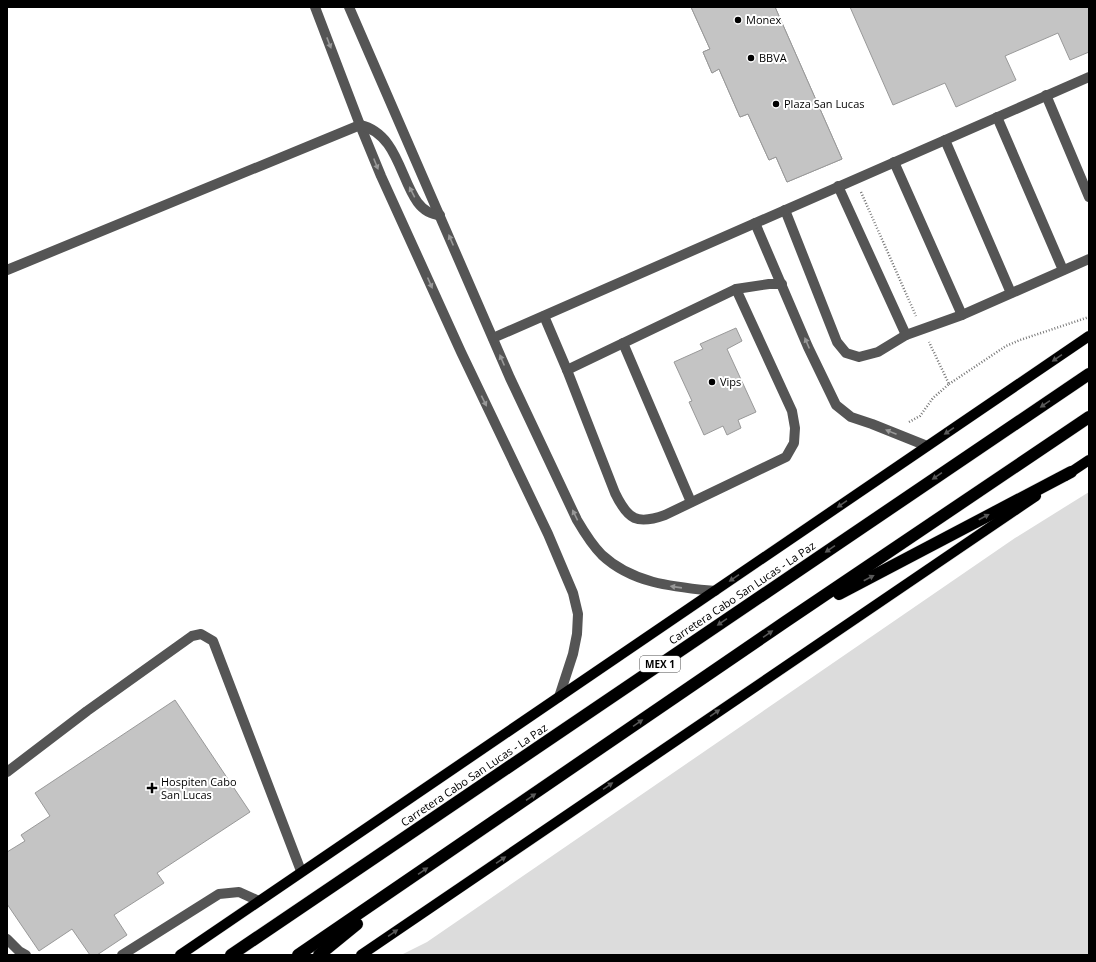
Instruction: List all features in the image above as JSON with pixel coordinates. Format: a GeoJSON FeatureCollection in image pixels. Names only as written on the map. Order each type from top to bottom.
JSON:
{"type":"FeatureCollection","features":[{"type":"Feature","properties":{"kind":"highway","name":"Carretera Cabo San Lucas - La Paz"},"geometry":{"type":"LineString","coordinates":[[231,955],[1089,374]]}},
{"type":"Feature","properties":{"kind":"highway"},"geometry":{"type":"LineString","coordinates":[[298,955],[785,622],[1089,417]]}},
{"type":"Feature","properties":{"kind":"highway"},"geometry":{"type":"LineString","coordinates":[[785,622],[1071,472]]}},
{"type":"Feature","properties":{"kind":"highway"},"geometry":{"type":"LineString","coordinates":[[319,955],[409,880]]}},
{"type":"Feature","properties":{"kind":"main road"},"geometry":{"type":"LineString","coordinates":[[180,955],[1089,336]]}},
{"type":"Feature","properties":{"kind":"main road"},"geometry":{"type":"LineString","coordinates":[[361,955],[1089,460]]}},
{"type":"Feature","properties":{"kind":"street"},"geometry":{"type":"LineString","coordinates":[[315,7],[381,176],[460,352],[548,534],[574,593],[578,614],[577,634],[573,654],[559,697]]}},
{"type":"Feature","properties":{"kind":"street"},"geometry":{"type":"LineString","coordinates":[[349,7],[510,378],[577,520],[589,540],[602,555],[616,567],[653,582],[675,587],[715,591]]}},
{"type":"Feature","properties":{"kind":"street"},"geometry":{"type":"LineString","coordinates":[[493,338],[1089,76]]}},
{"type":"Feature","properties":{"kind":"street"},"geometry":{"type":"LineString","coordinates":[[1046,95],[1089,197]]}},
{"type":"Feature","properties":{"kind":"street"},"geometry":{"type":"LineString","coordinates":[[997,117],[1063,270]]}},
{"type":"Feature","properties":{"kind":"street"},"geometry":{"type":"LineString","coordinates":[[7,270],[360,125],[371,128],[386,140],[419,205],[429,213],[440,215]]}},
{"type":"Feature","properties":{"kind":"street"},"geometry":{"type":"LineString","coordinates":[[945,140],[1011,293]]}},
{"type":"Feature","properties":{"kind":"street"},"geometry":{"type":"LineString","coordinates":[[894,162],[962,315]]}},
{"type":"Feature","properties":{"kind":"street"},"geometry":{"type":"LineString","coordinates":[[838,186],[906,335]]}},
{"type":"Feature","properties":{"kind":"street"},"geometry":{"type":"LineString","coordinates":[[785,210],[837,342],[846,353],[859,357],[878,352],[906,335],[962,315],[1089,259]]}},
{"type":"Feature","properties":{"kind":"street"},"geometry":{"type":"LineString","coordinates":[[755,223],[808,347],[836,405],[851,417],[927,446]]}},
{"type":"Feature","properties":{"kind":"street"},"geometry":{"type":"LineString","coordinates":[[567,370],[736,289],[769,284],[782,284]]}},
{"type":"Feature","properties":{"kind":"street"},"geometry":{"type":"LineString","coordinates":[[544,316],[623,510],[638,520],[653,519],[665,515],[786,456],[794,443],[795,428],[792,411],[736,289]]}},
{"type":"Feature","properties":{"kind":"street"},"geometry":{"type":"LineString","coordinates":[[624,343],[691,502]]}},
{"type":"Feature","properties":{"kind":"street"},"geometry":{"type":"LineString","coordinates":[[7,772],[87,711],[161,658],[192,636],[201,634],[213,641],[301,872]]}},
{"type":"Feature","properties":{"kind":"street"},"geometry":{"type":"LineString","coordinates":[[122,955],[219,894],[239,892],[259,901]]}},
{"type":"Feature","properties":{"kind":"street"},"geometry":{"type":"LineString","coordinates":[[7,939],[19,951],[26,955]]}},
{"type":"Feature","properties":{"kind":"path"},"geometry":{"type":"LineString","coordinates":[[856,179],[922,329],[949,384]]}},
{"type":"Feature","properties":{"kind":"path"},"geometry":{"type":"LineString","coordinates":[[903,422],[910,422],[920,416],[933,398],[949,384],[1006,346],[1089,317]]}},
{"type":"Feature","properties":{"kind":"shaded area"},"geometry":{"type":"Polygon","coordinates":[[[1089,492],[1089,955],[401,955],[427,942],[1015,538],[1089,492]]]}},
{"type":"Feature","properties":{"kind":"building","name":"Plaza San Lucas"},"geometry":{"type":"Polygon","coordinates":[[[691,7],[775,7],[842,159],[787,182],[776,157],[769,160],[748,114],[740,117],[719,69],[712,73],[703,52],[710,49],[691,7]]]}},
{"type":"Feature","properties":{"kind":"building","name":"Plaza San Lucas"},"geometry":{"type":"Polygon","coordinates":[[[691,7],[775,7],[842,159],[787,182],[776,157],[769,160],[748,114],[740,117],[719,69],[712,73],[703,52],[710,49],[691,7]]]}},
{"type":"Feature","properties":{"kind":"building"},"geometry":{"type":"Polygon","coordinates":[[[850,7],[1089,7],[1089,52],[1070,60],[1058,33],[1005,56],[1016,80],[956,107],[945,83],[893,105],[850,7]]]}},
{"type":"Feature","properties":{"kind":"building","name":"Vips"},"geometry":{"type":"Polygon","coordinates":[[[736,328],[742,341],[727,349],[756,412],[738,420],[741,428],[727,435],[723,426],[704,435],[689,402],[692,401],[674,362],[703,349],[700,344],[736,328]]]}},
{"type":"Feature","properties":{"kind":"building","name":"Hospiten Cabo San Lucas"},"geometry":{"type":"Polygon","coordinates":[[[175,700],[250,812],[157,873],[164,883],[114,915],[127,935],[97,955],[90,955],[72,929],[39,951],[7,904],[7,852],[25,841],[21,835],[50,816],[35,793],[175,700]]]}},
{"type":"Feature","properties":{"kind":"place","name":"Monex"},"geometry":{"type":"Point","coordinates":[738,20]}},
{"type":"Feature","properties":{"kind":"place","name":"BBVA"},"geometry":{"type":"Point","coordinates":[751,58]}},
{"type":"Feature","properties":{"kind":"place","name":"Plaza San Lucas"},"geometry":{"type":"Point","coordinates":[776,104]}},
{"type":"Feature","properties":{"kind":"place","name":"Vips"},"geometry":{"type":"Point","coordinates":[712,382]}},
{"type":"Feature","properties":{"kind":"place","name":"Hospiten Cabo San Lucas"},"geometry":{"type":"Point","coordinates":[152,788]}}]}
